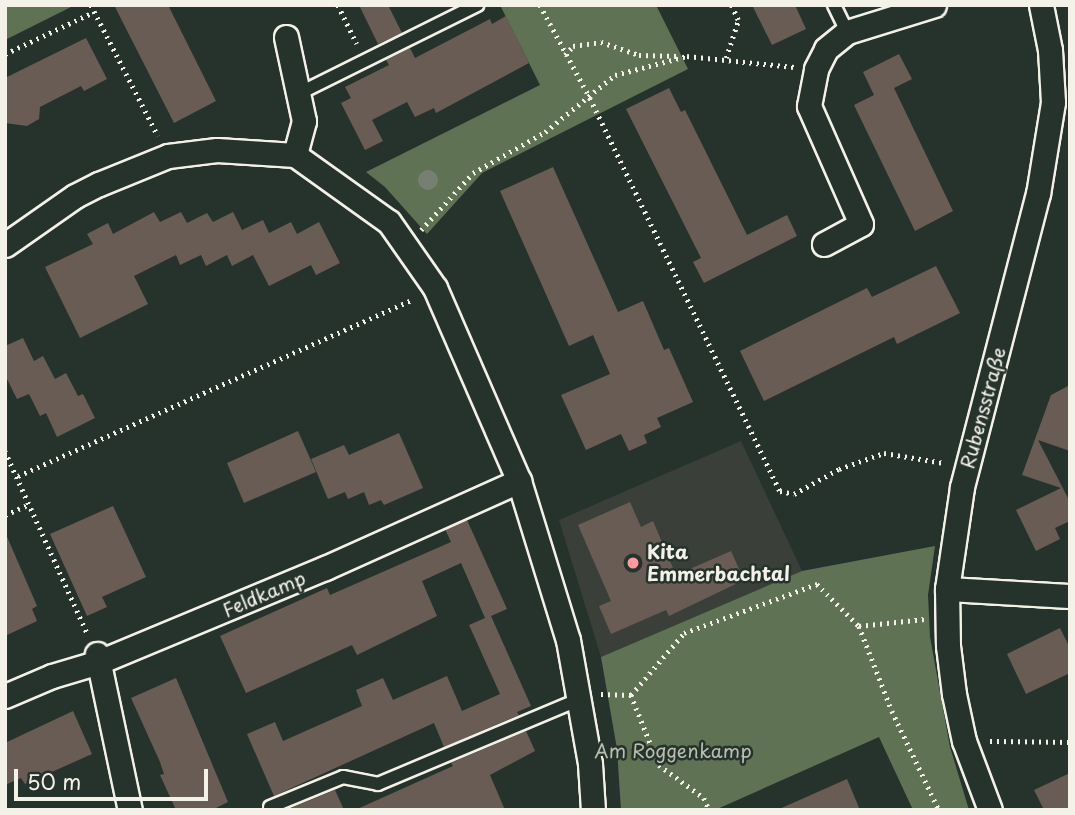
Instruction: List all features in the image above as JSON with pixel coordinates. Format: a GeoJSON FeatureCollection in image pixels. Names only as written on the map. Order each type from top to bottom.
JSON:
{"type":"FeatureCollection","features":[{"type":"Feature","properties":{"kind":"street"},"geometry":{"type":"LineString","coordinates":[[824,244],[861,224],[809,106],[816,69],[826,49],[847,32],[934,5]]}},
{"type":"Feature","properties":{"kind":"street","name":"Rubensstraße"},"geometry":{"type":"LineString","coordinates":[[990,810],[964,741],[954,694],[948,601],[967,467],[1038,194],[1053,102],[1050,50],[1041,5]]}},
{"type":"Feature","properties":{"kind":"street"},"geometry":{"type":"LineString","coordinates":[[286,37],[304,121],[295,155]]}},
{"type":"Feature","properties":{"kind":"street"},"geometry":{"type":"LineString","coordinates":[[5,245],[75,195],[168,156],[216,150],[295,155],[380,215],[408,245],[435,288],[519,481],[558,605],[579,695],[590,764],[593,810]]}},
{"type":"Feature","properties":{"kind":"street","name":"Feldkamp"},"geometry":{"type":"LineString","coordinates":[[5,696],[325,568],[519,481]]}},
{"type":"Feature","properties":{"kind":"street"},"geometry":{"type":"LineString","coordinates":[[948,601],[1070,596]]}},
{"type":"Feature","properties":{"kind":"street"},"geometry":{"type":"LineString","coordinates":[[98,658],[130,810]]}},
{"type":"Feature","properties":{"kind":"lane"},"geometry":{"type":"LineString","coordinates":[[300,93],[478,5]]}},
{"type":"Feature","properties":{"kind":"lane"},"geometry":{"type":"LineString","coordinates":[[834,5],[847,32]]}},
{"type":"Feature","properties":{"kind":"lane"},"geometry":{"type":"LineString","coordinates":[[270,807],[342,777],[379,784],[579,695]]}},
{"type":"Feature","properties":{"kind":"path"},"geometry":{"type":"LineString","coordinates":[[91,5],[168,156]]}},
{"type":"Feature","properties":{"kind":"path"},"geometry":{"type":"LineString","coordinates":[[338,5],[365,61]]}},
{"type":"Feature","properties":{"kind":"path"},"geometry":{"type":"LineString","coordinates":[[540,5],[590,98],[780,491],[794,494],[838,469],[884,453],[967,467]]}},
{"type":"Feature","properties":{"kind":"path"},"geometry":{"type":"LineString","coordinates":[[726,58],[738,20],[731,5]]}},
{"type":"Feature","properties":{"kind":"path"},"geometry":{"type":"LineString","coordinates":[[5,54],[94,12]]}},
{"type":"Feature","properties":{"kind":"path"},"geometry":{"type":"LineString","coordinates":[[565,55],[573,46],[601,42],[639,55],[726,58],[816,69]]}},
{"type":"Feature","properties":{"kind":"path"},"geometry":{"type":"LineString","coordinates":[[408,245],[473,173],[545,132],[615,75],[687,56]]}},
{"type":"Feature","properties":{"kind":"path"},"geometry":{"type":"LineString","coordinates":[[18,476],[435,288]]}},
{"type":"Feature","properties":{"kind":"path"},"geometry":{"type":"LineString","coordinates":[[5,451],[98,658]]}},
{"type":"Feature","properties":{"kind":"path"},"geometry":{"type":"LineString","coordinates":[[5,515],[30,504]]}},
{"type":"Feature","properties":{"kind":"path"},"geometry":{"type":"LineString","coordinates":[[579,695],[631,695],[684,633],[817,584],[859,625],[891,710],[939,810]]}},
{"type":"Feature","properties":{"kind":"path"},"geometry":{"type":"LineString","coordinates":[[859,625],[921,620],[948,601]]}},
{"type":"Feature","properties":{"kind":"path"},"geometry":{"type":"LineString","coordinates":[[631,695],[659,765],[704,798],[709,810]]}},
{"type":"Feature","properties":{"kind":"path"},"geometry":{"type":"LineString","coordinates":[[964,741],[1070,742]]}},
{"type":"Feature","properties":{"kind":"shaded area"},"geometry":{"type":"Polygon","coordinates":[[[741,441],[802,571],[601,657],[559,520],[741,441]]]}},
{"type":"Feature","properties":{"kind":"green space"},"geometry":{"type":"Polygon","coordinates":[[[5,5],[75,5],[5,40],[5,5]]]}},
{"type":"Feature","properties":{"kind":"green space"},"geometry":{"type":"Polygon","coordinates":[[[500,5],[656,5],[688,69],[482,173],[427,234],[385,187],[366,172],[540,85],[500,5]]]}},
{"type":"Feature","properties":{"kind":"green space","name":"Am Roggenkamp"},"geometry":{"type":"Polygon","coordinates":[[[935,546],[928,595],[930,637],[950,747],[969,810],[913,810],[879,737],[715,810],[621,810],[617,749],[601,657],[802,571],[935,546]]]}},
{"type":"Feature","properties":{"kind":"building"},"geometry":{"type":"Polygon","coordinates":[[[114,5],[168,5],[216,101],[174,123],[114,5]]]}},
{"type":"Feature","properties":{"kind":"building"},"geometry":{"type":"Polygon","coordinates":[[[359,5],[388,5],[402,33],[378,44],[359,5]]]}},
{"type":"Feature","properties":{"kind":"building"},"geometry":{"type":"Polygon","coordinates":[[[752,5],[795,5],[806,29],[772,45],[752,5]]]}},
{"type":"Feature","properties":{"kind":"building"},"geometry":{"type":"Polygon","coordinates":[[[506,16],[529,63],[436,113],[434,108],[415,117],[407,102],[372,120],[383,141],[365,150],[341,103],[351,98],[345,87],[389,65],[386,60],[410,48],[415,58],[490,19],[492,24],[506,16]]]}},
{"type":"Feature","properties":{"kind":"building"},"geometry":{"type":"Polygon","coordinates":[[[86,38],[107,79],[84,91],[81,86],[40,107],[39,119],[27,126],[5,123],[5,78],[86,38]]]}},
{"type":"Feature","properties":{"kind":"building"},"geometry":{"type":"Polygon","coordinates":[[[899,54],[912,79],[894,88],[953,211],[915,231],[854,105],[874,95],[863,72],[899,54]]]}},
{"type":"Feature","properties":{"kind":"building"},"geometry":{"type":"Polygon","coordinates":[[[669,88],[681,112],[685,110],[747,235],[787,215],[797,236],[704,283],[693,262],[701,258],[626,109],[669,88]]]}},
{"type":"Feature","properties":{"kind":"building"},"geometry":{"type":"Polygon","coordinates":[[[553,167],[618,312],[643,301],[664,350],[669,348],[693,402],[657,418],[661,427],[644,435],[647,443],[629,451],[621,434],[586,450],[561,395],[610,374],[593,335],[569,346],[500,191],[553,167]]]}},
{"type":"Feature","properties":{"kind":"building"},"geometry":{"type":"Polygon","coordinates":[[[154,212],[160,222],[181,212],[187,223],[207,213],[213,222],[233,212],[242,230],[263,220],[269,233],[291,222],[297,234],[319,222],[340,263],[316,275],[311,265],[269,286],[253,255],[232,266],[227,255],[206,266],[201,255],[180,265],[176,255],[134,276],[148,304],[80,338],[45,267],[93,244],[87,234],[108,223],[113,234],[154,212]]]}},
{"type":"Feature","properties":{"kind":"building"},"geometry":{"type":"Polygon","coordinates":[[[936,266],[960,313],[897,344],[894,337],[764,401],[740,351],[867,288],[872,297],[936,266]]]}},
{"type":"Feature","properties":{"kind":"building"},"geometry":{"type":"Polygon","coordinates":[[[23,338],[34,361],[43,356],[55,379],[66,373],[78,396],[83,394],[95,418],[57,437],[46,413],[40,416],[29,394],[17,399],[5,375],[5,346],[23,338]]]}},
{"type":"Feature","properties":{"kind":"building"},"geometry":{"type":"Polygon","coordinates":[[[1070,385],[1070,451],[1038,440],[1070,502],[1070,521],[1055,528],[1060,539],[1036,551],[1016,510],[1061,488],[1022,475],[1051,395],[1070,385]]]}},
{"type":"Feature","properties":{"kind":"building"},"geometry":{"type":"Polygon","coordinates":[[[298,431],[316,472],[244,503],[227,463],[298,431]]]}},
{"type":"Feature","properties":{"kind":"building"},"geometry":{"type":"Polygon","coordinates":[[[399,433],[423,488],[384,505],[381,500],[369,505],[364,492],[348,499],[345,492],[328,499],[311,459],[344,445],[349,455],[399,433]]]}},
{"type":"Feature","properties":{"kind":"building","name":"Kita Emmerbachtal"},"geometry":{"type":"Polygon","coordinates":[[[630,502],[641,527],[653,521],[676,575],[731,551],[744,580],[669,616],[666,610],[611,634],[599,606],[611,601],[578,525],[630,502]]]}},
{"type":"Feature","properties":{"kind":"building"},"geometry":{"type":"Polygon","coordinates":[[[113,506],[146,577],[102,597],[107,607],[87,616],[50,534],[113,506]]]}},
{"type":"Feature","properties":{"kind":"building"},"geometry":{"type":"Polygon","coordinates":[[[467,520],[507,609],[491,616],[531,706],[517,712],[519,715],[444,747],[434,723],[274,796],[247,734],[275,722],[283,741],[362,706],[356,690],[383,678],[393,700],[447,676],[462,711],[500,694],[469,625],[485,618],[461,563],[422,581],[437,616],[357,655],[352,645],[246,693],[220,636],[327,588],[330,595],[451,542],[445,529],[467,520]]]}},
{"type":"Feature","properties":{"kind":"building"},"geometry":{"type":"Polygon","coordinates":[[[5,532],[37,606],[32,609],[37,621],[5,636],[5,532]]]}},
{"type":"Feature","properties":{"kind":"building"},"geometry":{"type":"Polygon","coordinates":[[[1060,628],[1070,648],[1070,673],[1026,694],[1007,654],[1060,628]]]}},
{"type":"Feature","properties":{"kind":"building"},"geometry":{"type":"Polygon","coordinates":[[[176,678],[228,802],[212,810],[176,810],[160,775],[164,774],[160,762],[131,698],[176,678]]]}},
{"type":"Feature","properties":{"kind":"building"},"geometry":{"type":"Polygon","coordinates":[[[73,711],[92,754],[25,784],[21,778],[5,785],[5,743],[73,711]]]}},
{"type":"Feature","properties":{"kind":"building"},"geometry":{"type":"Polygon","coordinates":[[[526,731],[535,751],[490,775],[505,810],[355,810],[453,766],[451,763],[526,731]]]}},
{"type":"Feature","properties":{"kind":"building"},"geometry":{"type":"Polygon","coordinates":[[[1070,773],[1070,810],[1044,810],[1034,790],[1070,773]]]}},
{"type":"Feature","properties":{"kind":"building"},"geometry":{"type":"Polygon","coordinates":[[[847,779],[860,810],[777,810],[847,779]]]}},
{"type":"Feature","properties":{"kind":"building"},"geometry":{"type":"Polygon","coordinates":[[[335,790],[344,810],[286,810],[335,790]]]}},
{"type":"Feature","properties":{"kind":"place","name":"Kita Emmerbachtal"},"geometry":{"type":"Point","coordinates":[633,563]}}]}
